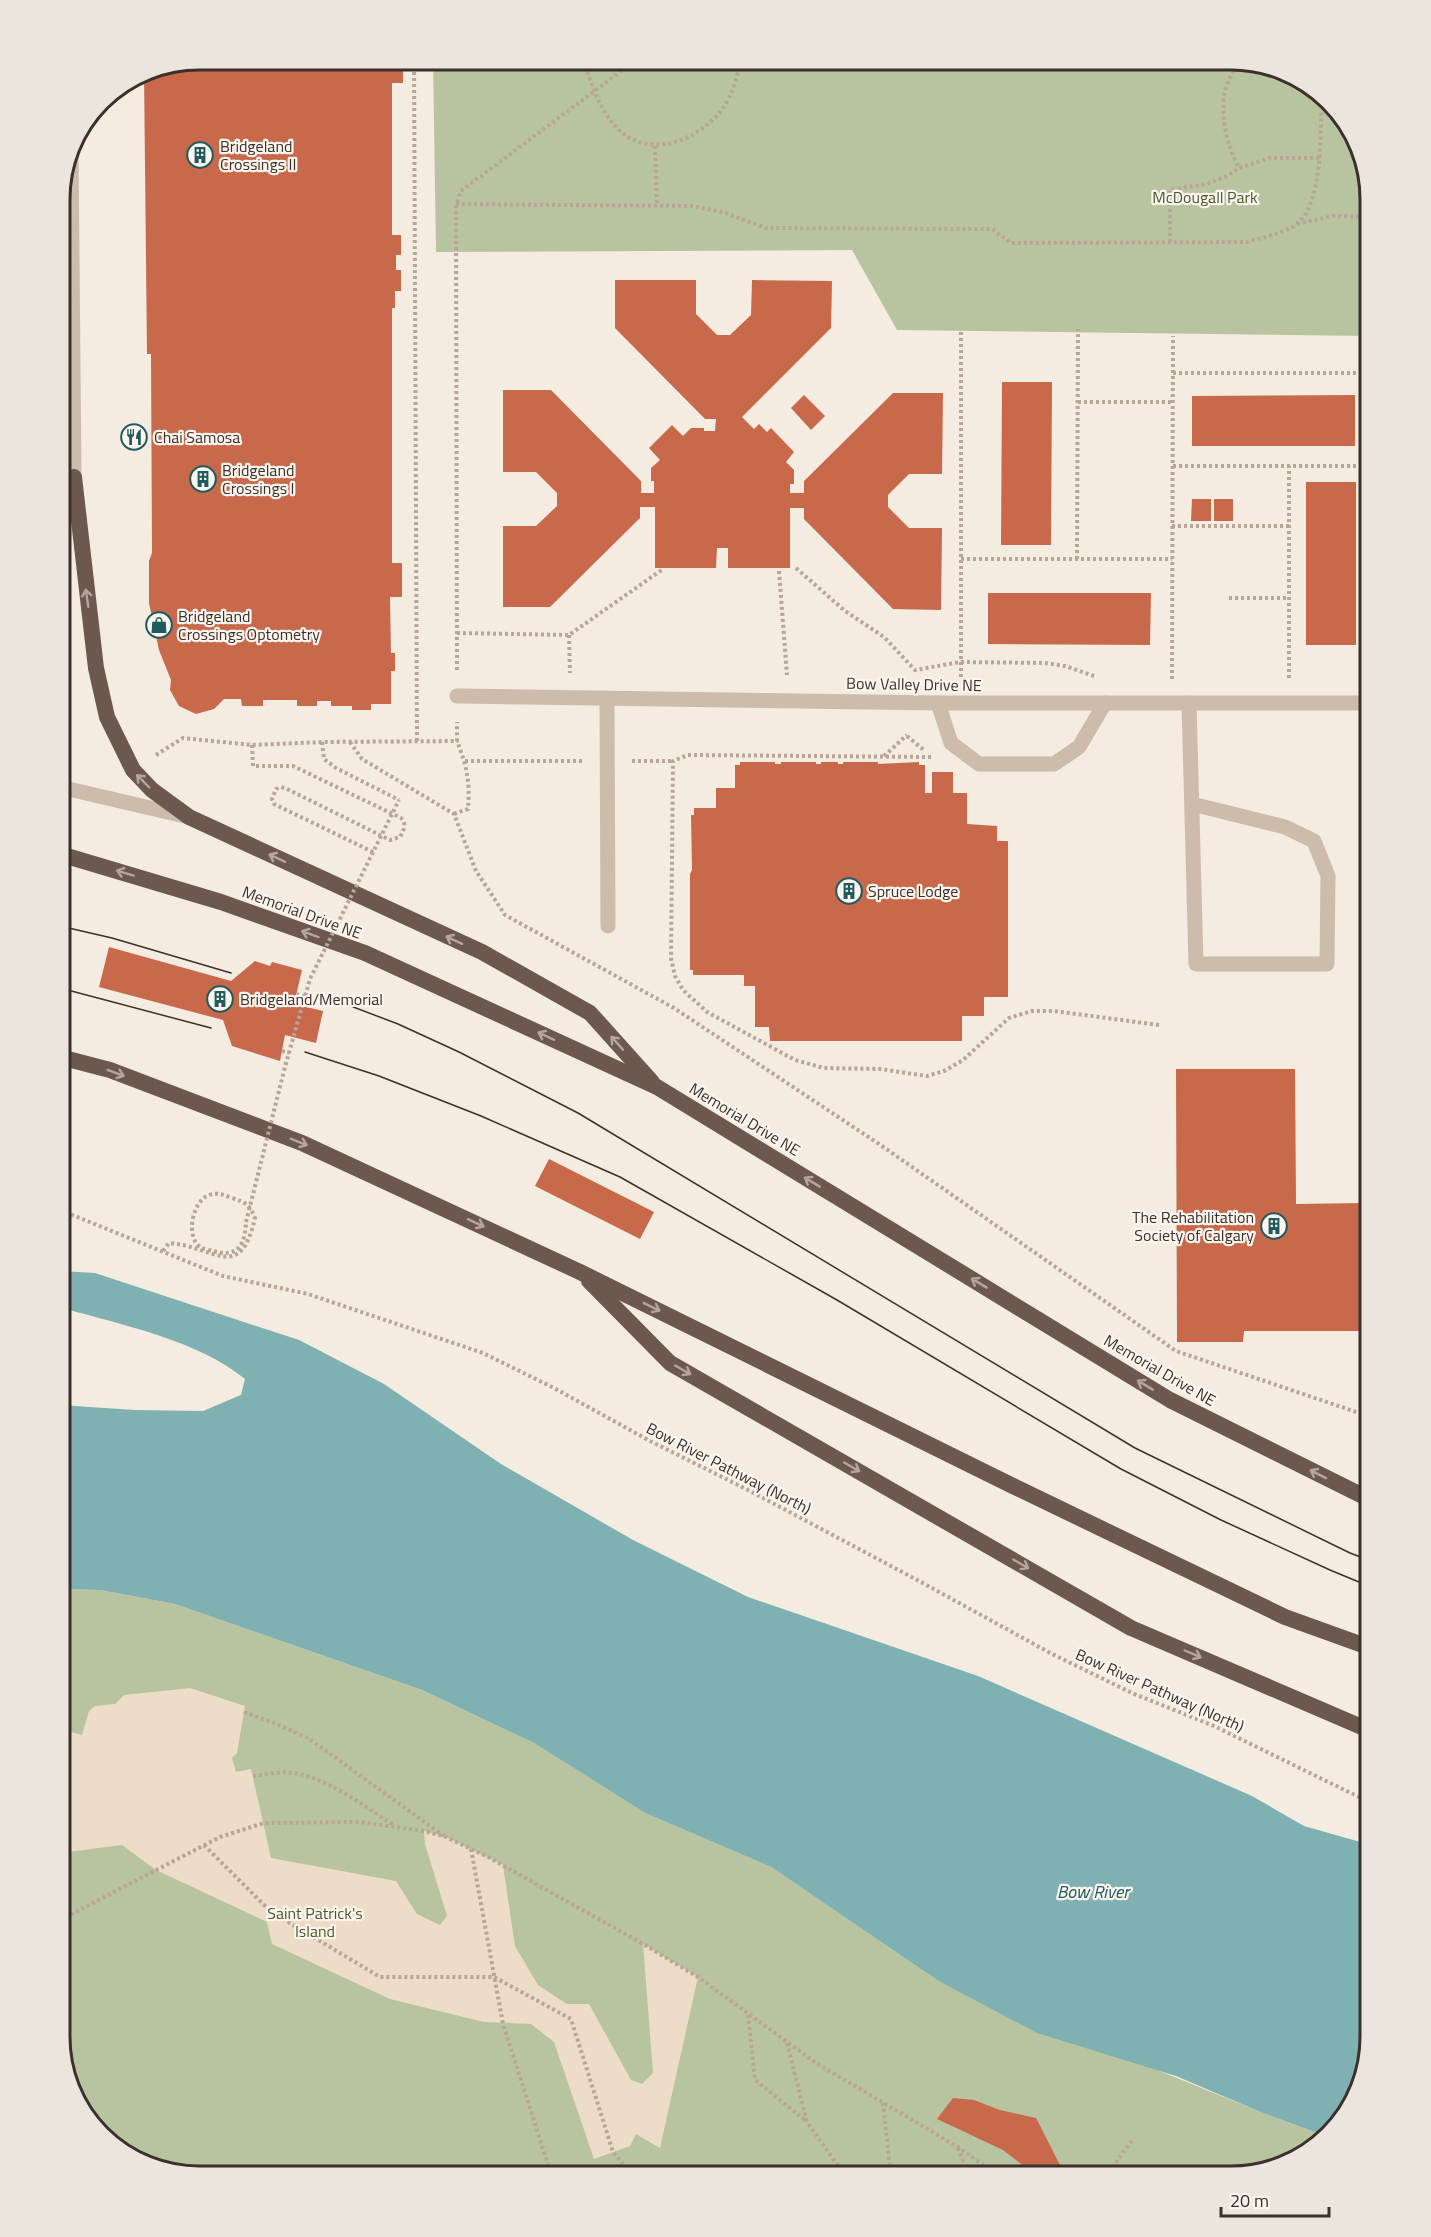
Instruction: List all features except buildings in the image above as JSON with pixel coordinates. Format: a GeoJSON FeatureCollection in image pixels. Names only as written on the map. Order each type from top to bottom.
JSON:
{"type":"FeatureCollection","features":[{"type":"Feature","properties":{"kind":"highway"},"geometry":{"type":"LineString","coordinates":[[71,489],[74,477]]}},
{"type":"Feature","properties":{"kind":"highway"},"geometry":{"type":"LineString","coordinates":[[74,477],[96,668],[107,717],[133,770],[152,790],[189,817],[482,952],[590,1013],[657,1087]]}},
{"type":"Feature","properties":{"kind":"highway","name":"Memorial Drive NE"},"geometry":{"type":"LineString","coordinates":[[71,857],[221,902],[365,954],[657,1087],[1170,1400],[1360,1495]]}},
{"type":"Feature","properties":{"kind":"highway"},"geometry":{"type":"LineString","coordinates":[[71,1060],[110,1070],[302,1143],[580,1272],[1015,1487],[1285,1617],[1360,1644]]}},
{"type":"Feature","properties":{"kind":"highway"},"geometry":{"type":"LineString","coordinates":[[580,1272],[670,1363],[1131,1628],[1360,1726]]}},
{"type":"Feature","properties":{"kind":"street"},"geometry":{"type":"LineString","coordinates":[[71,434],[74,477]]}},
{"type":"Feature","properties":{"kind":"street","name":"Bow Valley Drive NE"},"geometry":{"type":"LineString","coordinates":[[457,696],[938,703],[1360,703]]}},
{"type":"Feature","properties":{"kind":"street"},"geometry":{"type":"LineString","coordinates":[[607,698],[608,926]]}},
{"type":"Feature","properties":{"kind":"street"},"geometry":{"type":"LineString","coordinates":[[938,703],[951,743],[979,764],[1054,764],[1079,747],[1105,703]]}},
{"type":"Feature","properties":{"kind":"street"},"geometry":{"type":"LineString","coordinates":[[1189,703],[1196,964],[1327,964],[1328,876],[1314,841],[1285,827],[1192,804]]}},
{"type":"Feature","properties":{"kind":"street"},"geometry":{"type":"LineString","coordinates":[[71,790],[189,817]]}},
{"type":"Feature","properties":{"kind":"path"},"geometry":{"type":"LineString","coordinates":[[414,71],[417,741]]}},
{"type":"Feature","properties":{"kind":"path"},"geometry":{"type":"LineString","coordinates":[[588,71],[594,90],[616,128],[629,136],[655,146],[680,141],[706,127],[724,106],[736,82],[738,71]]}},
{"type":"Feature","properties":{"kind":"path"},"geometry":{"type":"LineString","coordinates":[[454,814],[468,809],[470,784],[465,761],[457,741],[456,204],[461,191],[621,71]]}},
{"type":"Feature","properties":{"kind":"path"},"geometry":{"type":"LineString","coordinates":[[1234,71],[1226,91],[1226,135],[1231,153],[1239,168]]}},
{"type":"Feature","properties":{"kind":"path"},"geometry":{"type":"LineString","coordinates":[[1296,225],[1314,199],[1322,108]]}},
{"type":"Feature","properties":{"kind":"path"},"geometry":{"type":"LineString","coordinates":[[655,146],[657,204]]}},
{"type":"Feature","properties":{"kind":"path"},"geometry":{"type":"LineString","coordinates":[[1170,242],[1170,190],[1207,184],[1239,168],[1270,158],[1319,158]]}},
{"type":"Feature","properties":{"kind":"path"},"geometry":{"type":"LineString","coordinates":[[456,204],[693,206],[726,213],[765,228],[992,229],[1011,243],[1246,242],[1273,235],[1296,225],[1333,216],[1360,217]]}},
{"type":"Feature","properties":{"kind":"path"},"geometry":{"type":"LineString","coordinates":[[1077,559],[1078,329]]}},
{"type":"Feature","properties":{"kind":"path"},"geometry":{"type":"LineString","coordinates":[[961,330],[961,703]]}},
{"type":"Feature","properties":{"kind":"path"},"geometry":{"type":"LineString","coordinates":[[1163,680],[1172,680],[1173,336]]}},
{"type":"Feature","properties":{"kind":"path"},"geometry":{"type":"LineString","coordinates":[[1173,374],[1360,374]]}},
{"type":"Feature","properties":{"kind":"path"},"geometry":{"type":"LineString","coordinates":[[1078,402],[1173,402]]}},
{"type":"Feature","properties":{"kind":"path"},"geometry":{"type":"LineString","coordinates":[[1173,466],[1360,466]]}},
{"type":"Feature","properties":{"kind":"path"},"geometry":{"type":"LineString","coordinates":[[1289,466],[1289,703]]}},
{"type":"Feature","properties":{"kind":"path"},"geometry":{"type":"LineString","coordinates":[[1172,526],[1289,526]]}},
{"type":"Feature","properties":{"kind":"path"},"geometry":{"type":"LineString","coordinates":[[961,559],[1172,559]]}},
{"type":"Feature","properties":{"kind":"path"},"geometry":{"type":"LineString","coordinates":[[796,568],[845,611],[884,637],[915,669],[961,662],[1045,663],[1084,671],[1104,680]]}},
{"type":"Feature","properties":{"kind":"path"},"geometry":{"type":"LineString","coordinates":[[457,633],[570,635],[663,569]]}},
{"type":"Feature","properties":{"kind":"path"},"geometry":{"type":"LineString","coordinates":[[779,571],[788,700]]}},
{"type":"Feature","properties":{"kind":"path"},"geometry":{"type":"LineString","coordinates":[[1229,598],[1289,598]]}},
{"type":"Feature","properties":{"kind":"path"},"geometry":{"type":"LineString","coordinates":[[570,635],[570,698]]}},
{"type":"Feature","properties":{"kind":"path"},"geometry":{"type":"LineString","coordinates":[[183,738],[252,746],[322,742],[457,741]]}},
{"type":"Feature","properties":{"kind":"path"},"geometry":{"type":"LineString","coordinates":[[163,1251],[169,1243],[184,1244],[224,1258],[236,1256],[245,1247],[255,1218],[250,1206],[219,1193],[207,1195],[199,1203],[192,1225],[193,1237],[199,1246],[225,1254],[237,1250],[245,1239],[246,1222],[286,1063],[310,979],[399,800],[336,768],[324,759],[322,742]]}},
{"type":"Feature","properties":{"kind":"path"},"geometry":{"type":"LineString","coordinates":[[350,742],[362,759],[454,814],[476,872],[505,915],[674,1008],[891,1153],[1176,1351],[1360,1413]]}},
{"type":"Feature","properties":{"kind":"path"},"geometry":{"type":"LineString","coordinates":[[252,746],[253,766],[293,766],[401,818],[405,827],[400,837],[390,840],[288,789],[281,787],[276,789],[272,799],[274,804],[373,852]]}},
{"type":"Feature","properties":{"kind":"path"},"geometry":{"type":"LineString","coordinates":[[465,761],[673,760],[688,754],[931,757]]}},
{"type":"Feature","properties":{"kind":"path"},"geometry":{"type":"LineString","coordinates":[[673,760],[671,958],[675,976],[683,990],[707,1012],[795,1060],[824,1068],[880,1069],[927,1076],[944,1071],[963,1060],[1009,1018],[1032,1011],[1054,1011],[1159,1025]]}},
{"type":"Feature","properties":{"kind":"path"},"geometry":{"type":"LineString","coordinates":[[296,994],[305,998]]}},
{"type":"Feature","properties":{"kind":"path"},"geometry":{"type":"LineString","coordinates":[[282,1051],[289,1053]]}},
{"type":"Feature","properties":{"kind":"path","name":"Bow River Pathway (North)"},"geometry":{"type":"LineString","coordinates":[[70,1214],[223,1276],[308,1293],[483,1353],[911,1576],[1052,1654],[1132,1693],[1214,1726],[1360,1798]]}},
{"type":"Feature","properties":{"kind":"path"},"geometry":{"type":"LineString","coordinates":[[244,1712],[308,1738],[446,1837],[643,1944],[698,1977],[816,2063],[957,2147],[984,2166]]}},
{"type":"Feature","properties":{"kind":"path"},"geometry":{"type":"LineString","coordinates":[[253,1776],[278,1772],[299,1773],[336,1788],[396,1827]]}},
{"type":"Feature","properties":{"kind":"path"},"geometry":{"type":"LineString","coordinates":[[70,1915],[220,1837],[264,1824],[359,1822],[424,1831],[446,1837]]}},
{"type":"Feature","properties":{"kind":"path"},"geometry":{"type":"LineString","coordinates":[[204,1845],[270,1911],[380,1977],[494,1977],[571,2019],[613,2152],[625,2166]]}},
{"type":"Feature","properties":{"kind":"path"},"geometry":{"type":"LineString","coordinates":[[471,1849],[503,2024],[548,2166]]}},
{"type":"Feature","properties":{"kind":"path"},"geometry":{"type":"LineString","coordinates":[[748,2015],[754,2080],[807,2122],[838,2166]]}},
{"type":"Feature","properties":{"kind":"path"},"geometry":{"type":"LineString","coordinates":[[786,2042],[807,2122]]}},
{"type":"Feature","properties":{"kind":"path"},"geometry":{"type":"LineString","coordinates":[[883,2103],[890,2166]]}},
{"type":"Feature","properties":{"kind":"path"},"geometry":{"type":"LineString","coordinates":[[1113,2166],[1133,2139]]}},
{"type":"Feature","properties":{"kind":"path"},"geometry":{"type":"LineString","coordinates":[[957,2147],[965,2166]]}},
{"type":"Feature","properties":{"kind":"green space","name":"McDougall Park"},"geometry":{"type":"Polygon","coordinates":[[[433,71],[1240,71],[1273,77],[1303,92],[1328,114],[1347,142],[1354,158],[1360,191],[1360,336],[897,330],[852,250],[436,252],[433,71]]]}},
{"type":"Feature","properties":{"kind":"green space","name":"Saint Patrick's Island"},"geometry":{"type":"Polygon","coordinates":[[[70,1589],[100,1590],[175,1604],[422,1690],[534,1743],[645,1813],[771,1867],[937,1980],[1258,2111],[1318,2133],[1303,2145],[1281,2157],[1265,2162],[1232,2166],[191,2166],[158,2160],[142,2153],[114,2134],[92,2109],[77,2079],[73,2063],[70,2038],[70,1589]]]}},
{"type":"Feature","properties":{"kind":"shaded area"},"geometry":{"type":"Polygon","coordinates":[[[190,1688],[245,1706],[237,1753],[232,1758],[236,1772],[251,1769],[271,1858],[396,1881],[417,1914],[440,1925],[447,1916],[425,1844],[424,1831],[446,1837],[503,1865],[515,1946],[538,1985],[567,2004],[589,2004],[631,2080],[642,2084],[653,2073],[643,1944],[698,1977],[660,2148],[636,2134],[630,2146],[594,2159],[554,2042],[531,2024],[484,2022],[390,1999],[272,1944],[267,1922],[156,1870],[122,1845],[70,1852],[70,1732],[82,1735],[89,1711],[95,1706],[115,1704],[124,1695],[190,1688]]]}},
{"type":"Feature","properties":{"kind":"water","name":"Bow River"},"geometry":{"type":"Polygon","coordinates":[[[70,1272],[95,1273],[299,1340],[384,1384],[501,1464],[633,1540],[748,1597],[978,1676],[1252,1796],[1304,1826],[1360,1842],[1359,2054],[1351,2087],[1343,2102],[1318,2133],[1258,2111],[1176,2076],[1037,2033],[937,1980],[771,1867],[645,1813],[534,1743],[422,1690],[175,1604],[100,1590],[70,1589],[70,1406],[203,1411],[241,1395],[245,1379],[206,1354],[183,1344],[70,1310],[70,1272]]]}},
{"type":"Feature","properties":{"kind":"tram line"},"geometry":{"type":"LineString","coordinates":[[71,928],[112,938],[231,973]]}},
{"type":"Feature","properties":{"kind":"tram line"},"geometry":{"type":"LineString","coordinates":[[71,991],[211,1028]]}},
{"type":"Feature","properties":{"kind":"tram line"},"geometry":{"type":"LineString","coordinates":[[327,997],[398,1024],[459,1052],[578,1113],[1135,1448],[1360,1557]]}},
{"type":"Feature","properties":{"kind":"tram line"},"geometry":{"type":"LineString","coordinates":[[305,1052],[379,1076],[481,1116],[620,1177],[837,1300],[1121,1469],[1221,1520],[1360,1582]]}},
{"type":"Feature","properties":{"kind":"place","name":"Bridgeland Crossings II"},"geometry":{"type":"Point","coordinates":[200,155]}},
{"type":"Feature","properties":{"kind":"place","name":"Chai Samosa"},"geometry":{"type":"Point","coordinates":[134,437]}},
{"type":"Feature","properties":{"kind":"place","name":"Bridgeland Crossings I"},"geometry":{"type":"Point","coordinates":[203,479]}},
{"type":"Feature","properties":{"kind":"place","name":"Bridgeland Crossings Optometry"},"geometry":{"type":"Point","coordinates":[159,625]}},
{"type":"Feature","properties":{"kind":"place","name":"Spruce Lodge"},"geometry":{"type":"Point","coordinates":[849,891]}},
{"type":"Feature","properties":{"kind":"place","name":"Bridgeland/Memorial"},"geometry":{"type":"Point","coordinates":[220,999]}},
{"type":"Feature","properties":{"kind":"place","name":"The Rehabilitation Society of Calgary"},"geometry":{"type":"Point","coordinates":[1274,1226]}}]}
